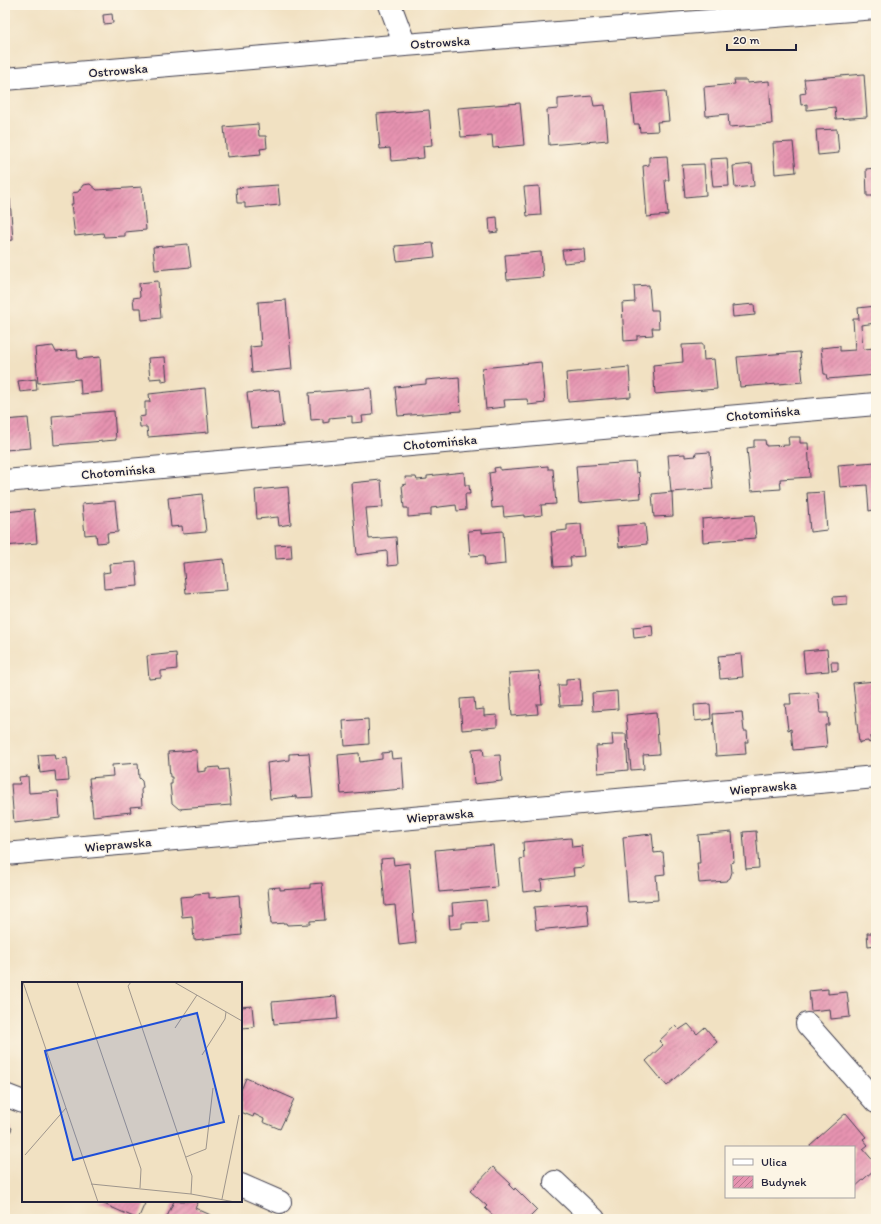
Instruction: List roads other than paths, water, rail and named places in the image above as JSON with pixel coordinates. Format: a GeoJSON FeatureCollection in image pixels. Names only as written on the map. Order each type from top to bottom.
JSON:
{"type":"FeatureCollection","features":[{"type":"Feature","properties":{"kind":"street"},"geometry":{"type":"LineString","coordinates":[[390,5],[405,45]]}},
{"type":"Feature","properties":{"kind":"street","name":"Ostrowska"},"geometry":{"type":"LineString","coordinates":[[5,79],[405,45],[876,8]]}},
{"type":"Feature","properties":{"kind":"street","name":"Chotomińska"},"geometry":{"type":"LineString","coordinates":[[5,481],[876,404]]}},
{"type":"Feature","properties":{"kind":"street","name":"Wieprawska"},"geometry":{"type":"LineString","coordinates":[[5,854],[876,777]]}},
{"type":"Feature","properties":{"kind":"street"},"geometry":{"type":"LineString","coordinates":[[807,1024],[876,1102]]}},
{"type":"Feature","properties":{"kind":"street"},"geometry":{"type":"LineString","coordinates":[[5,1095],[22,1102]]}},
{"type":"Feature","properties":{"kind":"street"},"geometry":{"type":"LineString","coordinates":[[556,1182],[594,1219]]}},
{"type":"Feature","properties":{"kind":"street"},"geometry":{"type":"LineString","coordinates":[[242,1185],[280,1202]]}}]}
